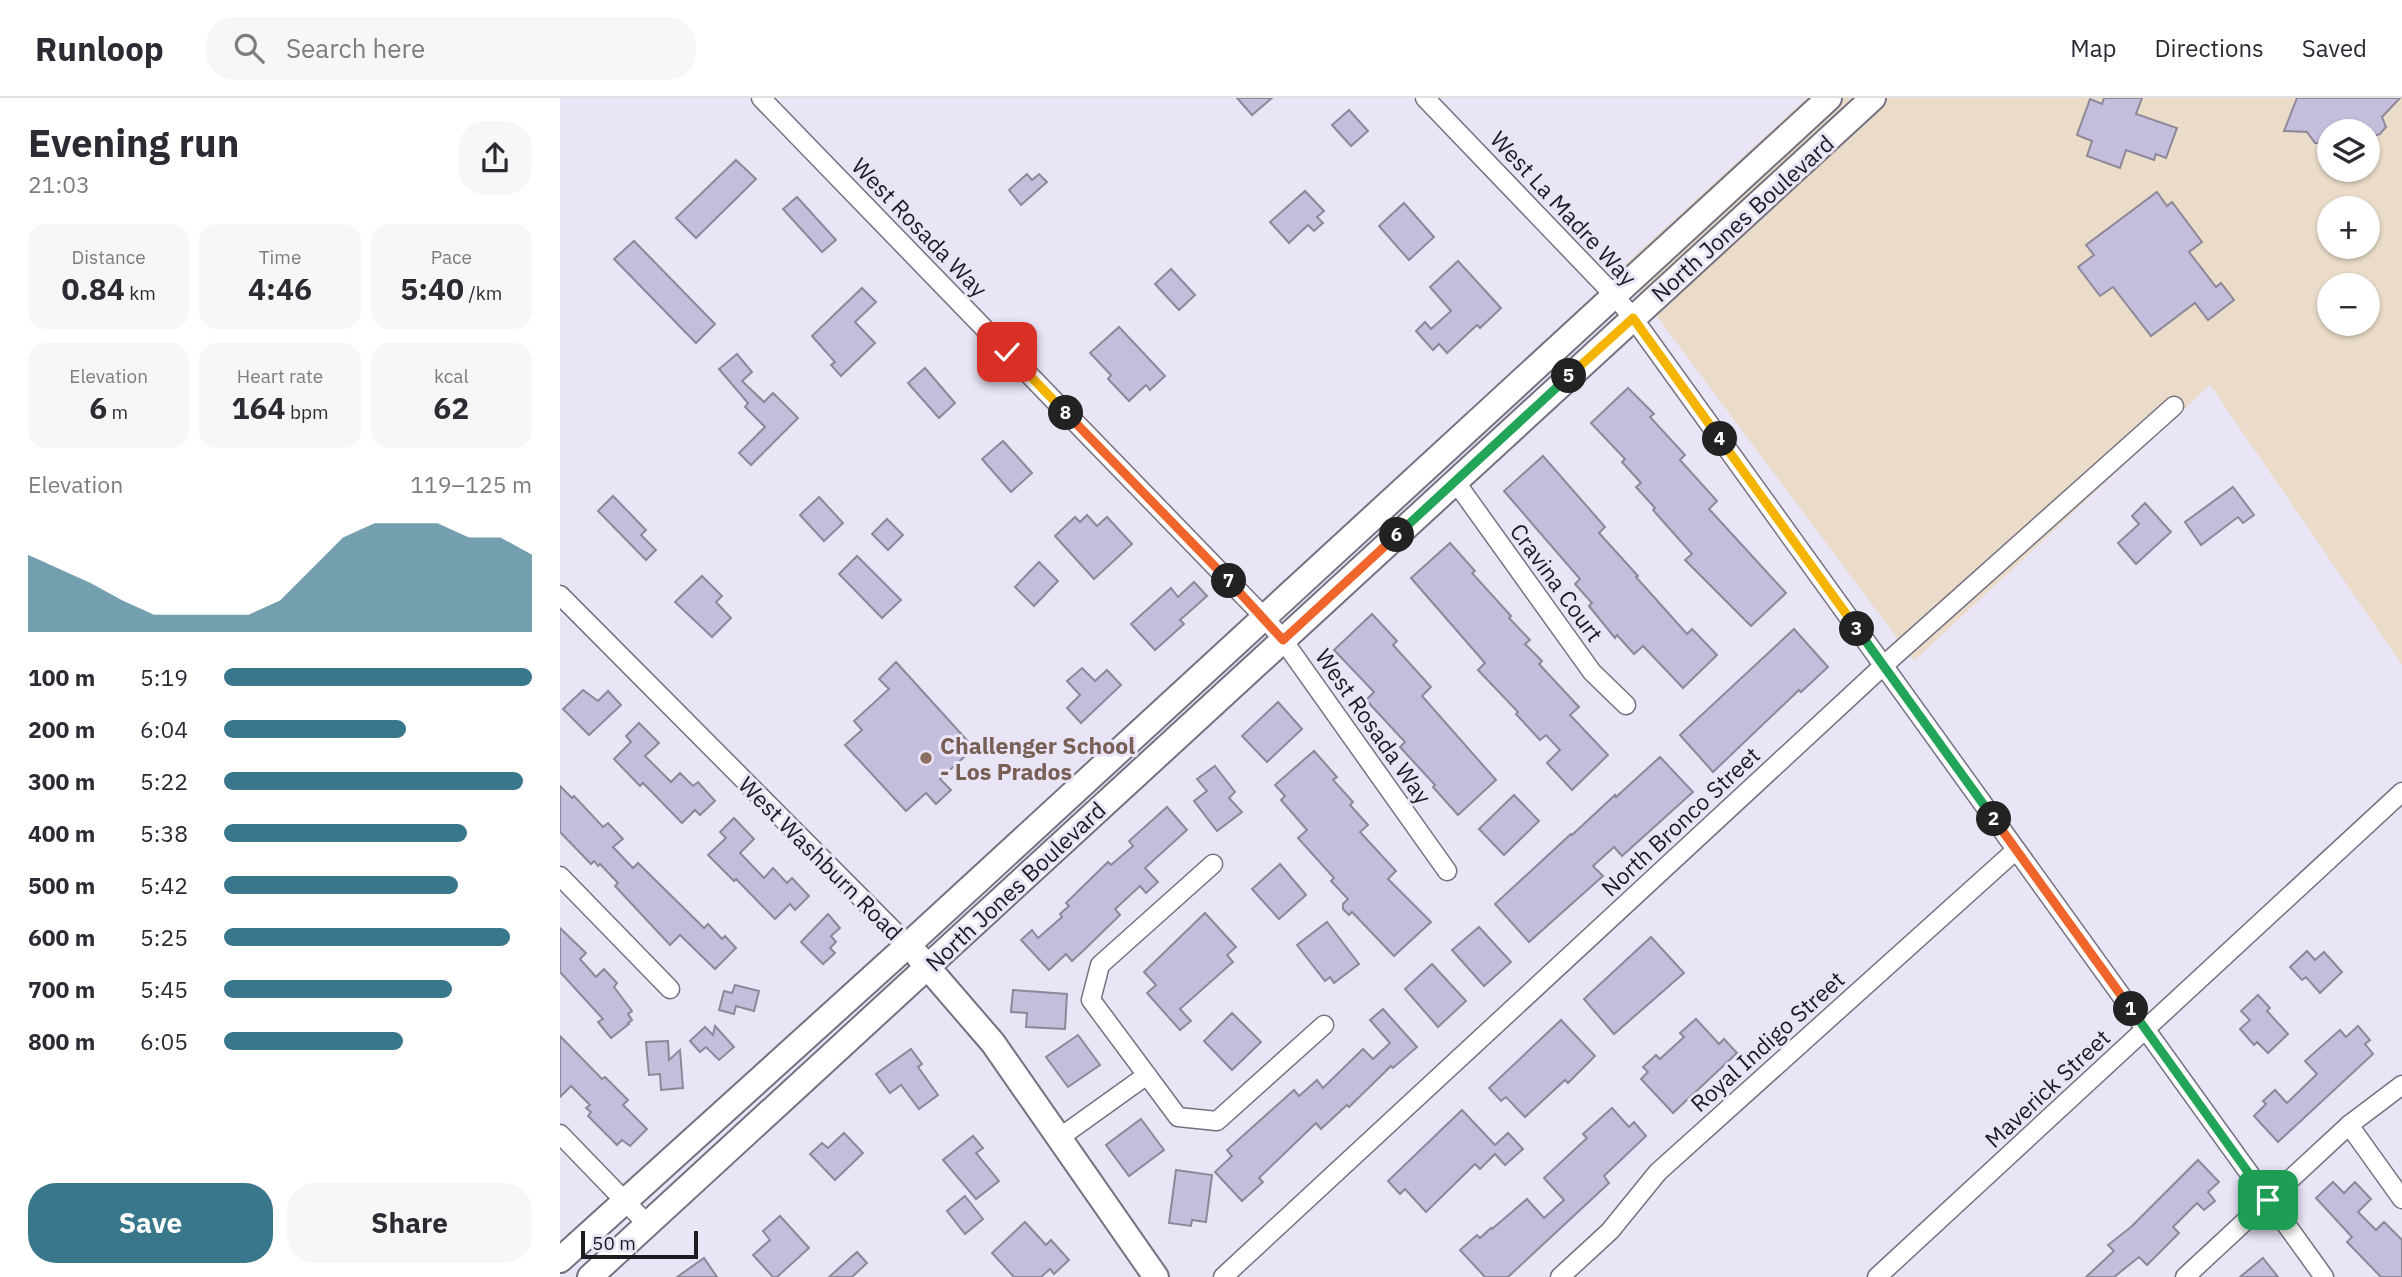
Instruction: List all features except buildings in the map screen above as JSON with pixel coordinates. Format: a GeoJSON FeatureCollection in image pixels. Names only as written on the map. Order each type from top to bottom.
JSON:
{"type":"FeatureCollection","features":[{"type":"Feature","properties":{"kind":"main road","name":"North Jones Boulevard"},"geometry":{"type":"LineString","coordinates":[[560,1260],[908,945],[1829,98]]}},
{"type":"Feature","properties":{"kind":"main road","name":"North Jones Boulevard"},"geometry":{"type":"LineString","coordinates":[[590,1277],[1873,98]]}},
{"type":"Feature","properties":{"kind":"main road","name":"West Washburn Road"},"geometry":{"type":"LineString","coordinates":[[908,945],[929,966],[993,1043],[1156,1277]]}},
{"type":"Feature","properties":{"kind":"street","name":"West Rosada Way"},"geometry":{"type":"LineString","coordinates":[[761,98],[1264,617],[1447,872]]}},
{"type":"Feature","properties":{"kind":"street","name":"West La Madre Way"},"geometry":{"type":"LineString","coordinates":[[1425,98],[1633,318],[2324,1277]]}},
{"type":"Feature","properties":{"kind":"street","name":"North Bronco Street"},"geometry":{"type":"LineString","coordinates":[[1223,1277],[1883,666],[2174,406]]}},
{"type":"Feature","properties":{"kind":"street","name":"Cravina Court"},"geometry":{"type":"LineString","coordinates":[[1455,481],[1592,672],[1626,705]]}},
{"type":"Feature","properties":{"kind":"street","name":"West Washburn Road"},"geometry":{"type":"LineString","coordinates":[[560,595],[908,945]]}},
{"type":"Feature","properties":{"kind":"street","name":"Maverick Street"},"geometry":{"type":"LineString","coordinates":[[1877,1277],[2402,792]]}},
{"type":"Feature","properties":{"kind":"street","name":"Royal Indigo Street"},"geometry":{"type":"LineString","coordinates":[[1560,1277],[1610,1231],[1658,1172],[2016,850]]}},
{"type":"Feature","properties":{"kind":"street"},"geometry":{"type":"LineString","coordinates":[[1213,864],[1100,965],[1091,1000],[1178,1117],[1217,1121],[1324,1025]]}},
{"type":"Feature","properties":{"kind":"street"},"geometry":{"type":"LineString","coordinates":[[560,876],[670,989]]}},
{"type":"Feature","properties":{"kind":"street"},"geometry":{"type":"LineString","coordinates":[[1059,1138],[1147,1075]]}},
{"type":"Feature","properties":{"kind":"street"},"geometry":{"type":"LineString","coordinates":[[2185,1277],[2348,1125],[2402,1085]]}},
{"type":"Feature","properties":{"kind":"street"},"geometry":{"type":"LineString","coordinates":[[2348,1125],[2402,1199]]}},
{"type":"Feature","properties":{"kind":"street"},"geometry":{"type":"LineString","coordinates":[[560,1134],[647,1224]]}},
{"type":"Feature","properties":{"kind":"shaded area"},"geometry":{"type":"Polygon","coordinates":[[[1807,98],[2402,98],[2402,665],[2210,385],[1914,661],[1621,268],[1807,98]]]}},
{"type":"Feature","properties":{"kind":"place","name":"Challenger School - Los Prados"},"geometry":{"type":"Point","coordinates":[926,758]}},
{"type":"Feature","properties":{"kind":"route"},"geometry":{"type":"LineString","coordinates":[[1007,352],[1264,617],[1283,640],[1633,318],[2268,1200]]}}]}
